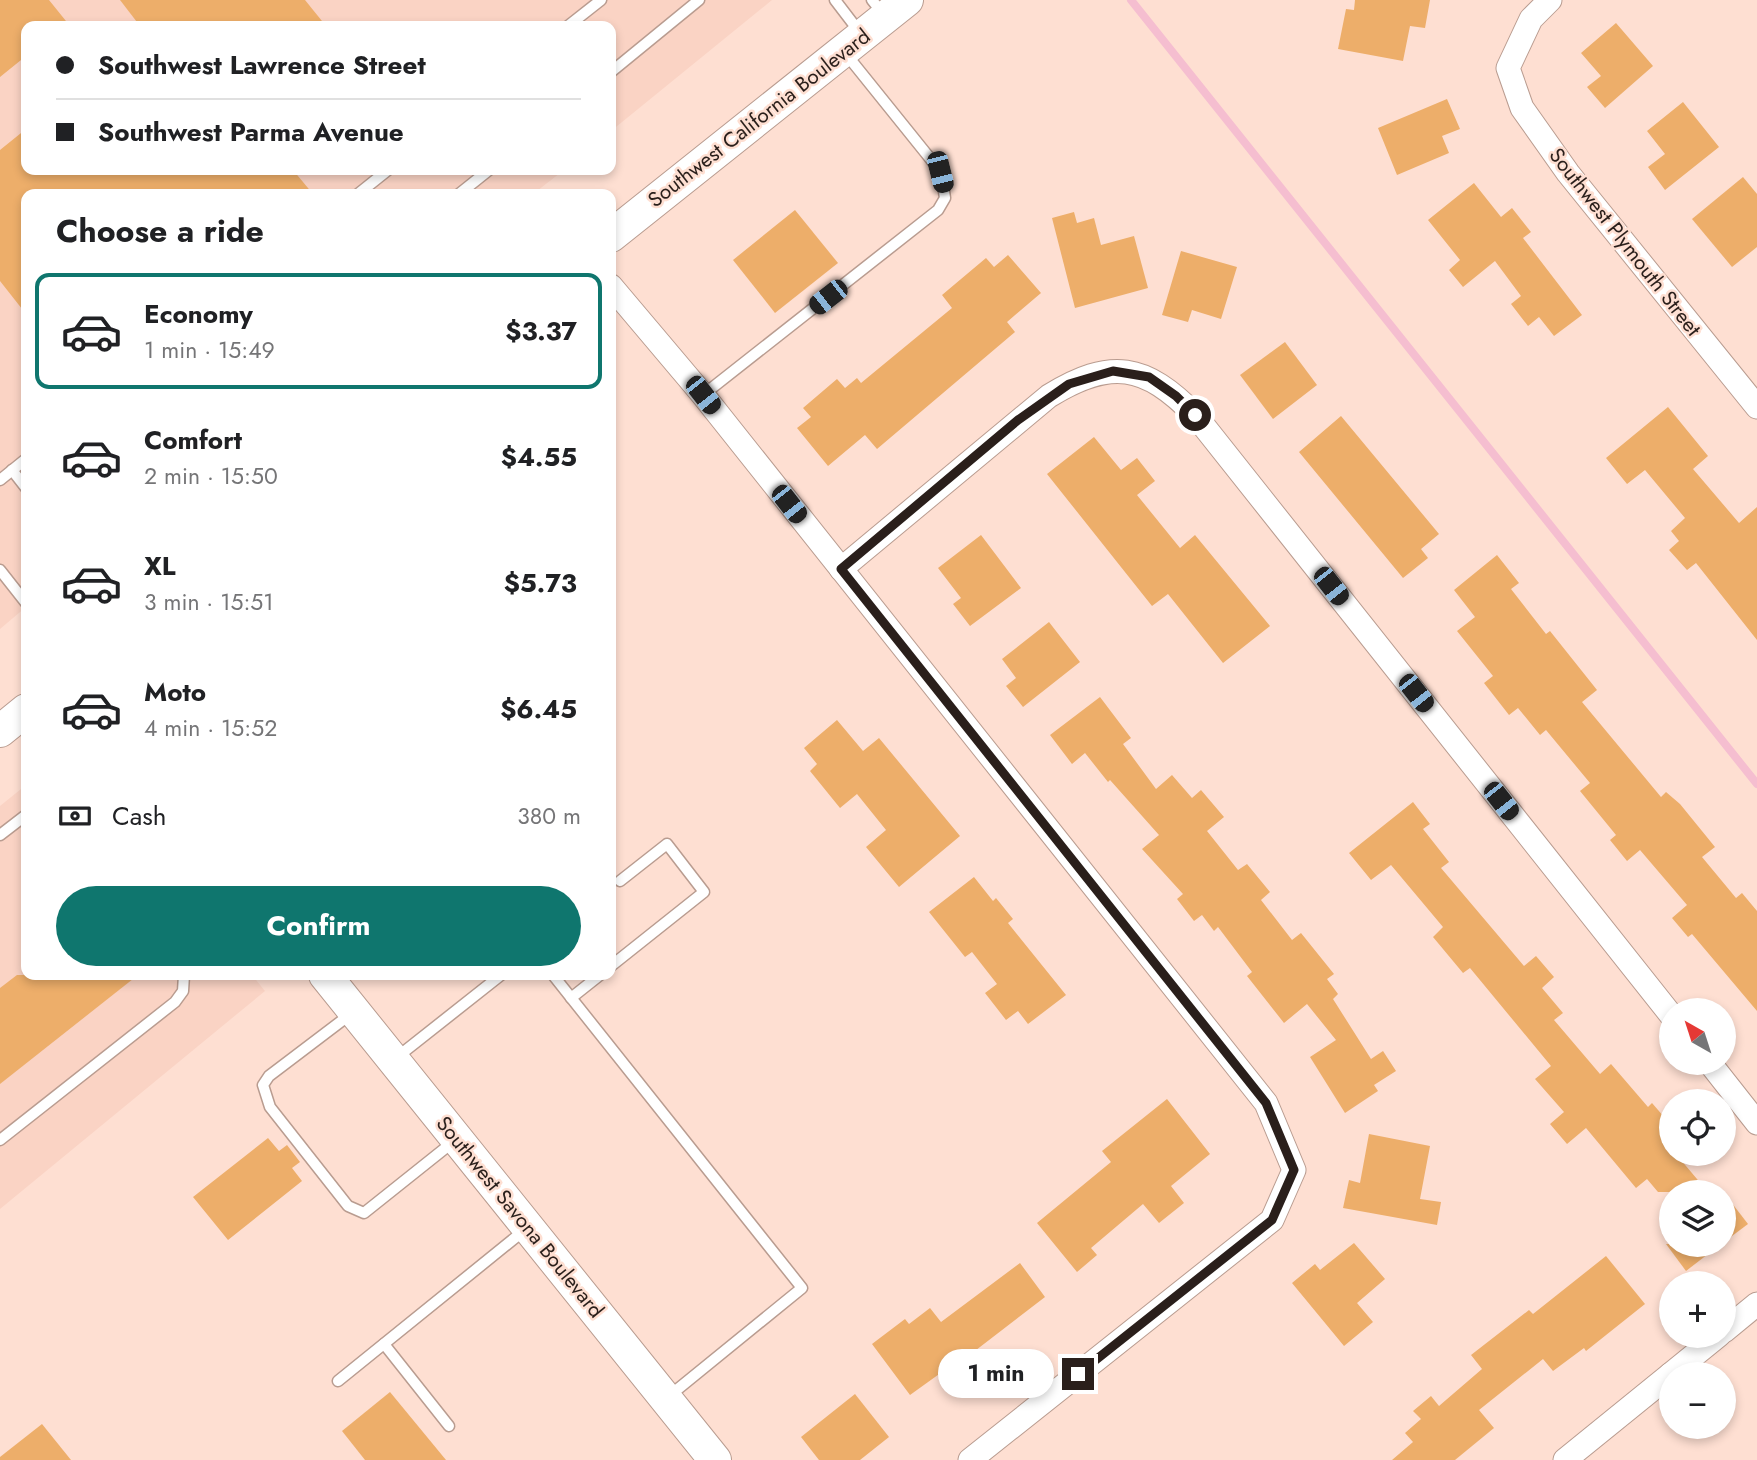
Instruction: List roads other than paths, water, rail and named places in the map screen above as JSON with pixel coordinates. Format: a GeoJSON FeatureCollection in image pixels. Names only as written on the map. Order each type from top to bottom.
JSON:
{"type":"FeatureCollection","features":[{"type":"Feature","properties":{"kind":"street","name":"Southwest Plymouth Street"},"geometry":{"type":"LineString","coordinates":[[1550,0],[1531,19],[1508,68],[1522,108],[1560,162],[1757,407]]}},
{"type":"Feature","properties":{"kind":"street","name":"Southwest California Boulevard"},"geometry":{"type":"LineString","coordinates":[[616,232],[874,21]]}},
{"type":"Feature","properties":{"kind":"street"},"geometry":{"type":"LineString","coordinates":[[616,292],[703,395],[1266,1103],[1294,1170],[1272,1220],[970,1460]]}},
{"type":"Feature","properties":{"kind":"street"},"geometry":{"type":"LineString","coordinates":[[841,569],[1049,396],[1069,384],[1113,371],[1149,377],[1176,396],[1195,415],[1659,1000]]}},
{"type":"Feature","properties":{"kind":"street"},"geometry":{"type":"LineString","coordinates":[[0,731],[21,714]]}},
{"type":"Feature","properties":{"kind":"street","name":"Southwest Savona Boulevard"},"geometry":{"type":"LineString","coordinates":[[329,980],[715,1460]]}},
{"type":"Feature","properties":{"kind":"street"},"geometry":{"type":"LineString","coordinates":[[1719,1075],[1757,1123]]}},
{"type":"Feature","properties":{"kind":"street"},"geometry":{"type":"LineString","coordinates":[[1736,1321],[1757,1304]]}},
{"type":"Feature","properties":{"kind":"street"},"geometry":{"type":"LineString","coordinates":[[1686,1362],[1703,1348]]}},
{"type":"Feature","properties":{"kind":"street"},"geometry":{"type":"LineString","coordinates":[[1565,1460],[1659,1384]]}},
{"type":"Feature","properties":{"kind":"lane"},"geometry":{"type":"LineString","coordinates":[[574,21],[601,0]]}},
{"type":"Feature","properties":{"kind":"lane"},"geometry":{"type":"LineString","coordinates":[[616,68],[699,0]]}},
{"type":"Feature","properties":{"kind":"lane"},"geometry":{"type":"LineString","coordinates":[[703,395],[938,210],[945,198],[940,172],[874,21],[835,0]]}},
{"type":"Feature","properties":{"kind":"lane"},"geometry":{"type":"LineString","coordinates":[[364,189],[382,175]]}},
{"type":"Feature","properties":{"kind":"lane"},"geometry":{"type":"LineString","coordinates":[[465,189],[483,175]]}},
{"type":"Feature","properties":{"kind":"lane"},"geometry":{"type":"LineString","coordinates":[[0,480],[21,463]]}},
{"type":"Feature","properties":{"kind":"lane"},"geometry":{"type":"LineString","coordinates":[[12,470],[21,482]]}},
{"type":"Feature","properties":{"kind":"lane"},"geometry":{"type":"LineString","coordinates":[[0,570],[21,597]]}},
{"type":"Feature","properties":{"kind":"lane"},"geometry":{"type":"LineString","coordinates":[[0,835],[21,819]]}},
{"type":"Feature","properties":{"kind":"lane"},"geometry":{"type":"LineString","coordinates":[[616,962],[704,891],[667,844],[620,881]]}},
{"type":"Feature","properties":{"kind":"lane"},"geometry":{"type":"LineString","coordinates":[[0,1140],[175,1002],[183,991],[184,980]]}},
{"type":"Feature","properties":{"kind":"lane"},"geometry":{"type":"LineString","coordinates":[[394,1060],[495,980]]}},
{"type":"Feature","properties":{"kind":"lane"},"geometry":{"type":"LineString","coordinates":[[557,980],[802,1288],[666,1399]]}},
{"type":"Feature","properties":{"kind":"lane"},"geometry":{"type":"LineString","coordinates":[[571,998],[594,980]]}},
{"type":"Feature","properties":{"kind":"lane"},"geometry":{"type":"LineString","coordinates":[[354,1011],[269,1076],[263,1085],[270,1107],[348,1206],[364,1213],[457,1139]]}},
{"type":"Feature","properties":{"kind":"lane"},"geometry":{"type":"LineString","coordinates":[[338,1381],[528,1227]]}},
{"type":"Feature","properties":{"kind":"lane"},"geometry":{"type":"LineString","coordinates":[[384,1343],[449,1426]]}},
{"type":"Feature","properties":{"kind":"waterway"},"geometry":{"type":"LineString","coordinates":[[1131,0],[1757,784]]}}]}
